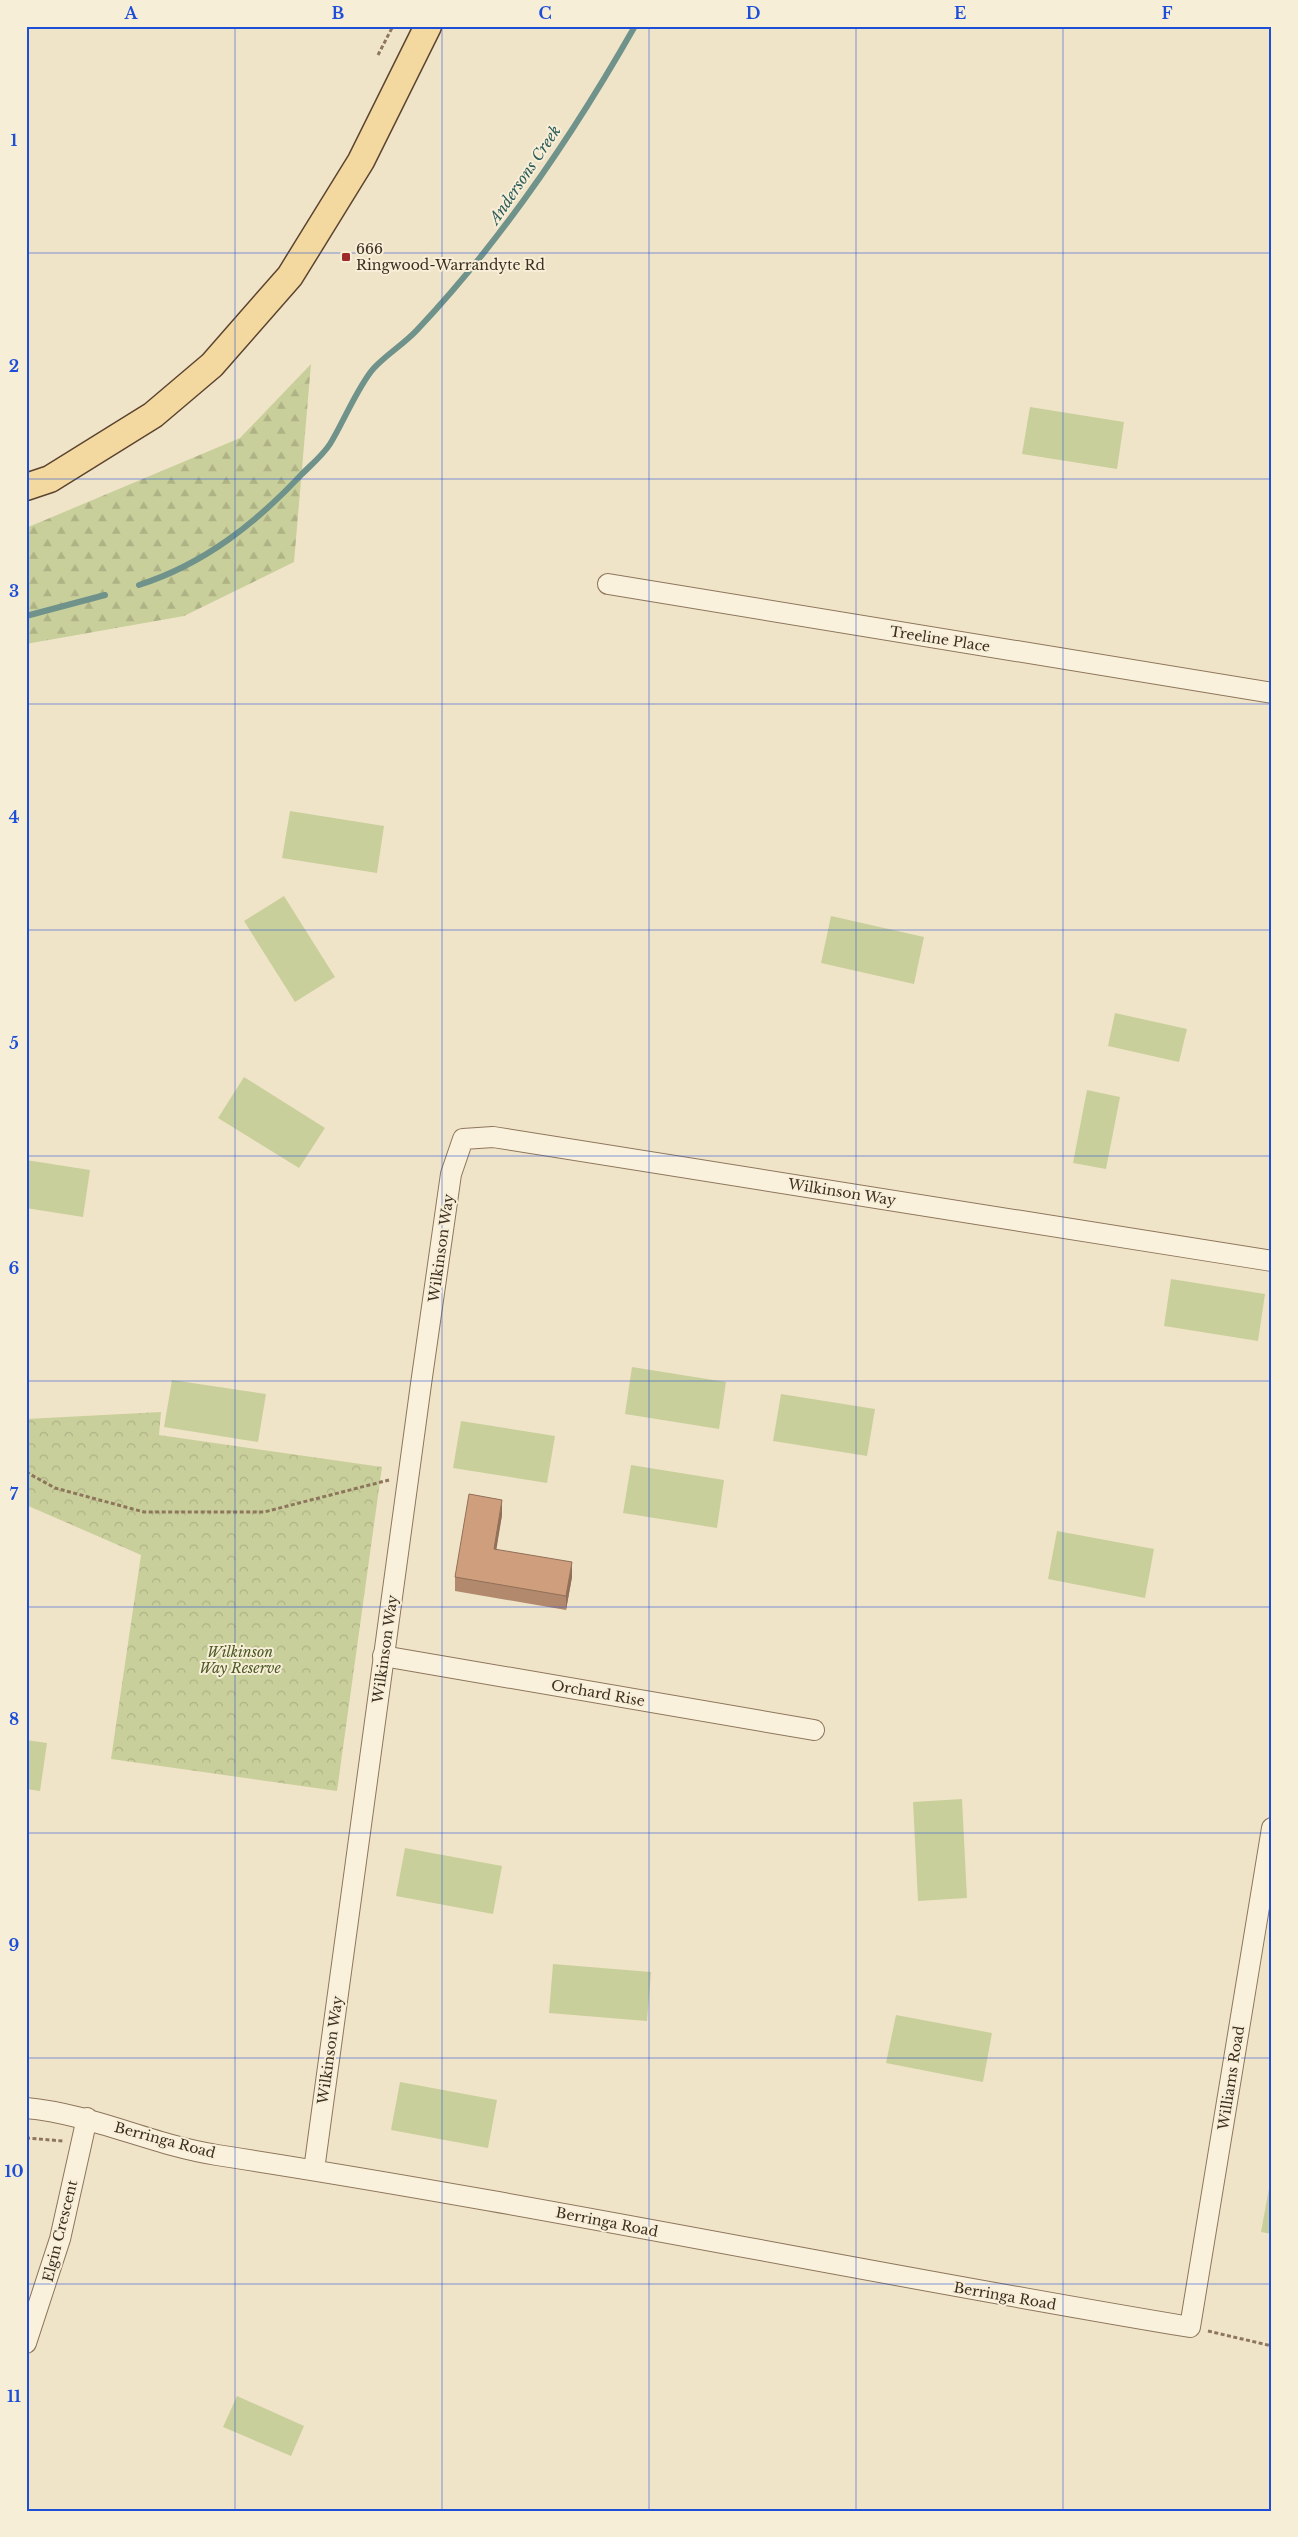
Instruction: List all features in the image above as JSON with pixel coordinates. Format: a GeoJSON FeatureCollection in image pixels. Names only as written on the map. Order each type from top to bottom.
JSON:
{"type":"FeatureCollection","features":[{"type":"Feature","properties":{"kind":"main road"},"geometry":{"type":"LineString","coordinates":[[26,487],[50,478],[154,415],[212,365],[290,276],[360,161],[428,26]]}},
{"type":"Feature","properties":{"kind":"street","name":"Treeline Place"},"geometry":{"type":"LineString","coordinates":[[608,584],[1272,694]]}},
{"type":"Feature","properties":{"kind":"street","name":"Wilkinson Way"},"geometry":{"type":"LineString","coordinates":[[314,2170],[383,1656],[451,1174],[463,1139],[493,1137],[1272,1261]]}},
{"type":"Feature","properties":{"kind":"street","name":"Orchard Rise"},"geometry":{"type":"LineString","coordinates":[[383,1656],[814,1730]]}},
{"type":"Feature","properties":{"kind":"street","name":"Williams Road"},"geometry":{"type":"LineString","coordinates":[[1190,2327],[1272,1828]]}},
{"type":"Feature","properties":{"kind":"street","name":"Berringa Road"},"geometry":{"type":"LineString","coordinates":[[26,2108],[87,2118],[196,2152],[314,2170],[534,2208],[996,2295],[1190,2327]]}},
{"type":"Feature","properties":{"kind":"street","name":"Elgin Crescent"},"geometry":{"type":"LineString","coordinates":[[26,2343],[60,2239],[87,2118]]}},
{"type":"Feature","properties":{"kind":"path"},"geometry":{"type":"LineString","coordinates":[[378,55],[393,26]]}},
{"type":"Feature","properties":{"kind":"path"},"geometry":{"type":"LineString","coordinates":[[26,1472],[55,1488],[144,1512],[264,1512],[408,1475]]}},
{"type":"Feature","properties":{"kind":"path"},"geometry":{"type":"LineString","coordinates":[[26,2138],[82,2143]]}},
{"type":"Feature","properties":{"kind":"path"},"geometry":{"type":"LineString","coordinates":[[1190,2327],[1272,2346]]}},
{"type":"Feature","properties":{"kind":"green space"},"geometry":{"type":"Polygon","coordinates":[[[311,364],[294,562],[184,616],[26,644],[26,528],[240,438],[311,364]]]}},
{"type":"Feature","properties":{"kind":"green space"},"geometry":{"type":"Polygon","coordinates":[[[1030,407],[1124,422],[1117,469],[1022,454],[1030,407]]]}},
{"type":"Feature","properties":{"kind":"green space"},"geometry":{"type":"Polygon","coordinates":[[[290,811],[384,826],[377,873],[282,858],[290,811]]]}},
{"type":"Feature","properties":{"kind":"green space"},"geometry":{"type":"Polygon","coordinates":[[[284,896],[335,977],[295,1002],[244,921],[284,896]]]}},
{"type":"Feature","properties":{"kind":"green space"},"geometry":{"type":"Polygon","coordinates":[[[831,916],[924,937],[914,984],[821,963],[831,916]]]}},
{"type":"Feature","properties":{"kind":"green space"},"geometry":{"type":"Polygon","coordinates":[[[1115,1013],[1187,1029],[1179,1062],[1108,1046],[1115,1013]]]}},
{"type":"Feature","properties":{"kind":"green space"},"geometry":{"type":"Polygon","coordinates":[[[244,1077],[325,1128],[299,1168],[218,1118],[244,1077]]]}},
{"type":"Feature","properties":{"kind":"green space"},"geometry":{"type":"Polygon","coordinates":[[[1087,1090],[1120,1097],[1106,1169],[1073,1163],[1087,1090]]]}},
{"type":"Feature","properties":{"kind":"green space"},"geometry":{"type":"Polygon","coordinates":[[[26,1160],[90,1170],[83,1217],[26,1208],[26,1160]]]}},
{"type":"Feature","properties":{"kind":"green space"},"geometry":{"type":"Polygon","coordinates":[[[1171,1279],[1265,1294],[1258,1341],[1164,1326],[1171,1279]]]}},
{"type":"Feature","properties":{"kind":"green space"},"geometry":{"type":"Polygon","coordinates":[[[632,1367],[726,1382],[719,1429],[625,1414],[632,1367]]]}},
{"type":"Feature","properties":{"kind":"green space"},"geometry":{"type":"Polygon","coordinates":[[[172,1380],[266,1394],[258,1442],[164,1427],[172,1380]]]}},
{"type":"Feature","properties":{"kind":"green space"},"geometry":{"type":"Polygon","coordinates":[[[781,1394],[875,1409],[867,1456],[773,1441],[781,1394]]]}},
{"type":"Feature","properties":{"kind":"green space","name":"Wilkinson Way Reserve"},"geometry":{"type":"Polygon","coordinates":[[[161,1412],[159,1435],[382,1467],[337,1791],[111,1759],[141,1555],[26,1505],[26,1419],[161,1412]]]}},
{"type":"Feature","properties":{"kind":"green space"},"geometry":{"type":"Polygon","coordinates":[[[461,1421],[555,1436],[547,1483],[453,1468],[461,1421]]]}},
{"type":"Feature","properties":{"kind":"green space"},"geometry":{"type":"Polygon","coordinates":[[[631,1465],[724,1480],[717,1528],[623,1513],[631,1465]]]}},
{"type":"Feature","properties":{"kind":"green space"},"geometry":{"type":"Polygon","coordinates":[[[1057,1531],[1154,1549],[1145,1598],[1048,1579],[1057,1531]]]}},
{"type":"Feature","properties":{"kind":"green space"},"geometry":{"type":"Polygon","coordinates":[[[26,1740],[47,1743],[40,1791],[26,1789],[26,1740]]]}},
{"type":"Feature","properties":{"kind":"green space"},"geometry":{"type":"Polygon","coordinates":[[[962,1799],[967,1898],[918,1901],[913,1802],[962,1799]]]}},
{"type":"Feature","properties":{"kind":"green space"},"geometry":{"type":"Polygon","coordinates":[[[405,1848],[502,1866],[493,1914],[396,1896],[405,1848]]]}},
{"type":"Feature","properties":{"kind":"green space"},"geometry":{"type":"Polygon","coordinates":[[[553,1964],[651,1972],[647,2021],[549,2013],[553,1964]]]}},
{"type":"Feature","properties":{"kind":"green space"},"geometry":{"type":"Polygon","coordinates":[[[896,2015],[992,2033],[983,2082],[886,2063],[896,2015]]]}},
{"type":"Feature","properties":{"kind":"green space"},"geometry":{"type":"Polygon","coordinates":[[[400,2082],[497,2100],[488,2148],[391,2130],[400,2082]]]}},
{"type":"Feature","properties":{"kind":"green space"},"geometry":{"type":"Polygon","coordinates":[[[1270,2183],[1272,2184],[1272,2234],[1261,2232],[1270,2183]]]}},
{"type":"Feature","properties":{"kind":"green space"},"geometry":{"type":"Polygon","coordinates":[[[237,2396],[304,2426],[291,2456],[223,2427],[237,2396]]]}},
{"type":"Feature","properties":{"kind":"building"},"geometry":{"type":"Polygon","coordinates":[[[469,1494],[502,1500],[494,1549],[572,1562],[566,1596],[455,1577],[469,1494]]]}},
{"type":"Feature","properties":{"kind":"waterway","name":"Andersons Creek"},"geometry":{"type":"LineString","coordinates":[[139,585],[185,566],[207,554],[247,526],[324,452],[368,375],[379,363],[407,340],[449,295],[535,185],[587,107],[635,26]]}},
{"type":"Feature","properties":{"kind":"waterway","name":"Andersons Creek"},"geometry":{"type":"LineString","coordinates":[[26,616],[105,595]]}},
{"type":"Feature","properties":{"kind":"place","name":"666 Ringwood-Warrandyte Rd"},"geometry":{"type":"Point","coordinates":[346,257]}}]}
